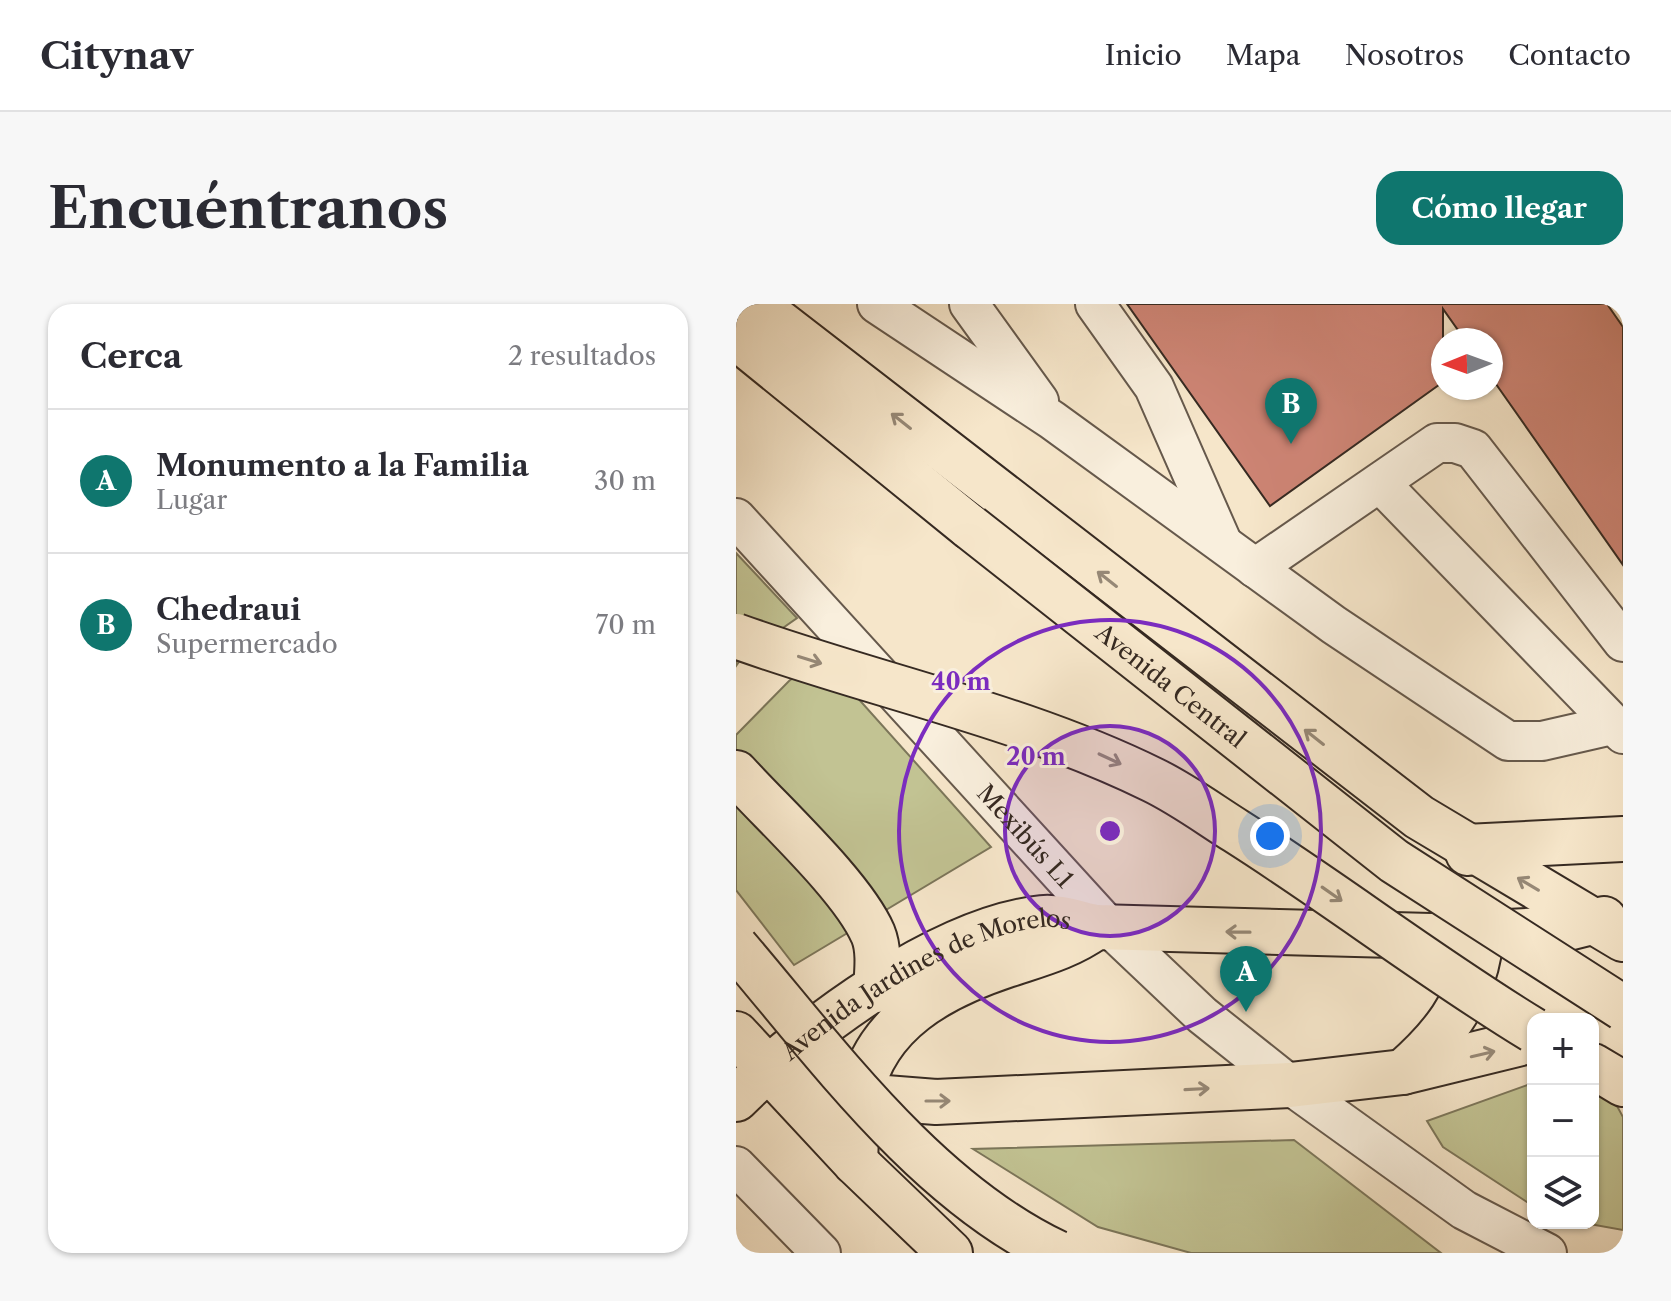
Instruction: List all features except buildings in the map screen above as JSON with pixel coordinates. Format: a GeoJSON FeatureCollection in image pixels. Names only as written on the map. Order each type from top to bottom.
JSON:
{"type":"FeatureCollection","features":[{"type":"Feature","properties":{"kind":"main road"},"geometry":{"type":"LineString","coordinates":[[755,304],[1347,763],[1466,847],[1614,924]]}},
{"type":"Feature","properties":{"kind":"main road","name":"Avenida Central"},"geometry":{"type":"LineString","coordinates":[[736,337],[970,527],[1394,861],[1623,1005]]}},
{"type":"Feature","properties":{"kind":"main road"},"geometry":{"type":"LineString","coordinates":[[736,636],[1031,728],[1101,755],[1158,783],[1299,871],[1487,1002],[1527,1026]]}},
{"type":"Feature","properties":{"kind":"main road"},"geometry":{"type":"LineString","coordinates":[[736,773],[858,907],[874,937],[878,965],[876,990]]}},
{"type":"Feature","properties":{"kind":"main road"},"geometry":{"type":"LineString","coordinates":[[1466,847],[1623,839]]}},
{"type":"Feature","properties":{"kind":"main road"},"geometry":{"type":"LineString","coordinates":[[1403,1072],[1438,1041],[1463,1002],[1482,934],[1466,847]]}},
{"type":"Feature","properties":{"kind":"main road","name":"Avenida Jardines de Morelos"},"geometry":{"type":"LineString","coordinates":[[767,1068],[846,1007],[939,951],[989,930],[1045,917],[1102,927],[1220,932],[1482,934],[1614,924]]}},
{"type":"Feature","properties":{"kind":"main road"},"geometry":{"type":"LineString","coordinates":[[855,1162],[860,1096],[873,1057],[897,1024],[925,1001],[1006,965],[1070,946],[1102,927]]}},
{"type":"Feature","properties":{"kind":"main road"},"geometry":{"type":"LineString","coordinates":[[736,947],[910,1150],[1029,1240],[1057,1253]]}},
{"type":"Feature","properties":{"kind":"main road"},"geometry":{"type":"LineString","coordinates":[[1599,1015],[1623,1005]]}},
{"type":"Feature","properties":{"kind":"main road"},"geometry":{"type":"LineString","coordinates":[[736,1034],[855,1162],[950,1253]]}},
{"type":"Feature","properties":{"kind":"main road","name":"Avenida Jardines de Morelos"},"geometry":{"type":"LineString","coordinates":[[767,1068],[860,1096],[936,1102],[1290,1085],[1403,1072],[1527,1041]]}},
{"type":"Feature","properties":{"kind":"main road"},"geometry":{"type":"LineString","coordinates":[[736,1099],[767,1068]]}},
{"type":"Feature","properties":{"kind":"main road"},"geometry":{"type":"LineString","coordinates":[[1599,1070],[1623,1084]]}},
{"type":"Feature","properties":{"kind":"street"},"geometry":{"type":"LineString","coordinates":[[877,304],[1052,420],[1334,625],[1508,741],[1542,741],[1618,729]]}},
{"type":"Feature","properties":{"kind":"street"},"geometry":{"type":"LineString","coordinates":[[969,304],[1052,420]]}},
{"type":"Feature","properties":{"kind":"street"},"geometry":{"type":"LineString","coordinates":[[1095,304],[1154,387],[1223,544]]}},
{"type":"Feature","properties":{"kind":"street"},"geometry":{"type":"LineString","coordinates":[[1255,568],[1437,443],[1455,443],[1473,449],[1623,642]]}},
{"type":"Feature","properties":{"kind":"street"},"geometry":{"type":"LineString","coordinates":[[1380,483],[1618,729]]}},
{"type":"Feature","properties":{"kind":"street","name":"Mexibús L1"},"geometry":{"type":"LineString","coordinates":[[736,518],[1102,927],[1202,1015],[1290,1085],[1464,1210],[1547,1253]]}},
{"type":"Feature","properties":{"kind":"street"},"geometry":{"type":"LineString","coordinates":[[736,1166],[821,1253]]}},
{"type":"Feature","properties":{"kind":"green space"},"geometry":{"type":"Polygon","coordinates":[[[736,553],[797,618],[743,656],[736,666],[736,553]]]}},
{"type":"Feature","properties":{"kind":"green space"},"geometry":{"type":"Polygon","coordinates":[[[821,657],[991,847],[794,965],[736,890],[736,735],[789,681],[821,657]]]}},
{"type":"Feature","properties":{"kind":"green space"},"geometry":{"type":"Polygon","coordinates":[[[1599,1073],[1623,1117],[1623,1230],[1599,1226],[1599,1073]]]}},
{"type":"Feature","properties":{"kind":"green space"},"geometry":{"type":"Polygon","coordinates":[[[1527,1085],[1527,1202],[1443,1147],[1427,1121],[1527,1085]]]}},
{"type":"Feature","properties":{"kind":"green space"},"geometry":{"type":"Polygon","coordinates":[[[1294,1140],[1441,1253],[1191,1253],[1098,1227],[973,1149],[1294,1140]]]}},
{"type":"Feature","properties":{"kind":"place","name":"Chedraui"},"geometry":{"type":"Point","coordinates":[1291,444]}},
{"type":"Feature","properties":{"kind":"place","name":"Monumento a la Familia"},"geometry":{"type":"Point","coordinates":[1246,1012]}}]}
